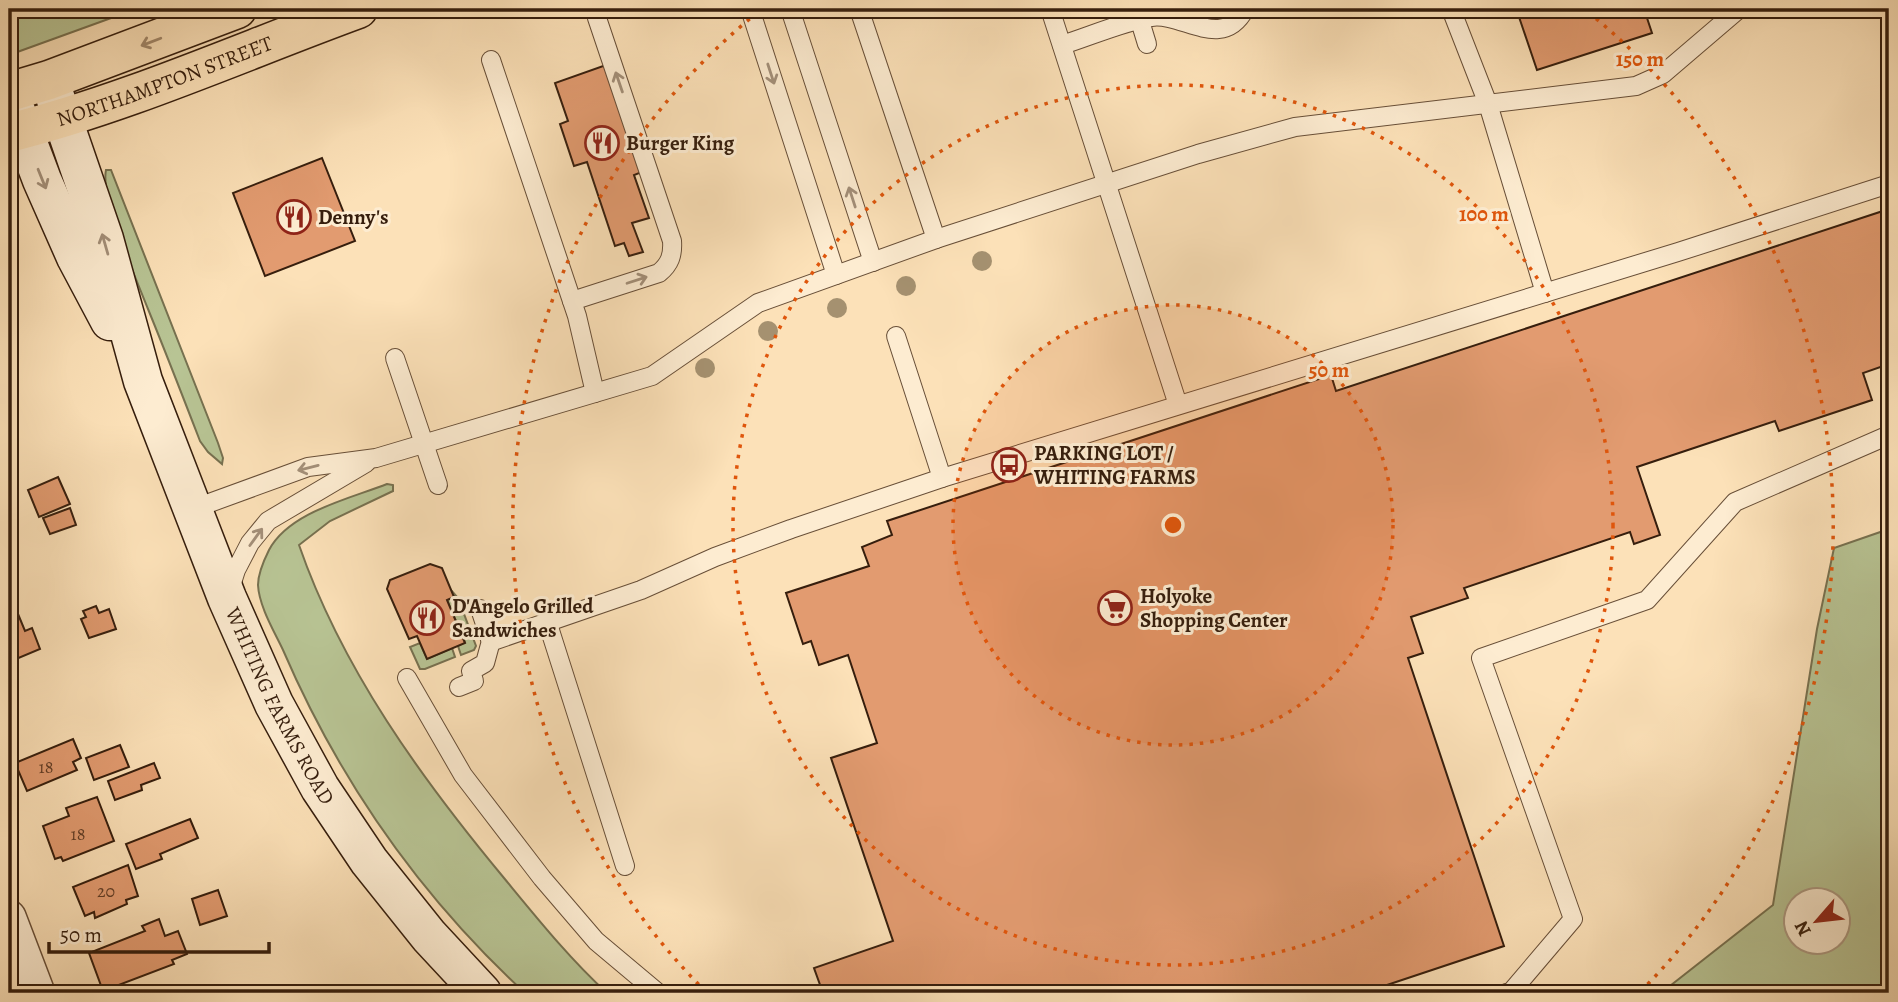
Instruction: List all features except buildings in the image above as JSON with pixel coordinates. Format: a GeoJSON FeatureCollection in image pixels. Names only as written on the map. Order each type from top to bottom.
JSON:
{"type":"FeatureCollection","features":[{"type":"Feature","properties":{"kind":"main road","name":"NORTHAMPTON STREET"},"geometry":{"type":"LineString","coordinates":[[16,131],[63,118],[164,82],[358,9]]}},
{"type":"Feature","properties":{"kind":"main road","name":"NORTHAMPTON STREET"},"geometry":{"type":"LineString","coordinates":[[9,92],[49,80],[233,10]]}},
{"type":"Feature","properties":{"kind":"main road","name":"WHITING FARMS ROAD"},"geometry":{"type":"LineString","coordinates":[[49,80],[104,239],[143,381],[227,598],[274,704],[326,797],[398,899],[482,993]]}},
{"type":"Feature","properties":{"kind":"main road","name":"WHITING FARMS ROAD"},"geometry":{"type":"LineString","coordinates":[[9,92],[16,131],[42,180],[76,257],[143,381]]}},
{"type":"Feature","properties":{"kind":"street"},"geometry":{"type":"LineString","coordinates":[[9,917],[37,993]]}},
{"type":"Feature","properties":{"kind":"lane"},"geometry":{"type":"LineString","coordinates":[[750,9],[836,275]]}},
{"type":"Feature","properties":{"kind":"lane"},"geometry":{"type":"LineString","coordinates":[[790,9],[873,262]]}},
{"type":"Feature","properties":{"kind":"lane"},"geometry":{"type":"LineString","coordinates":[[859,9],[936,239]]}},
{"type":"Feature","properties":{"kind":"lane"},"geometry":{"type":"LineString","coordinates":[[1050,9],[1178,405]]}},
{"type":"Feature","properties":{"kind":"lane"},"geometry":{"type":"LineString","coordinates":[[1062,45],[1156,17],[1220,29],[1238,20],[1245,9]]}},
{"type":"Feature","properties":{"kind":"lane"},"geometry":{"type":"LineString","coordinates":[[1451,9],[1488,104],[1545,293]]}},
{"type":"Feature","properties":{"kind":"lane"},"geometry":{"type":"LineString","coordinates":[[193,509],[308,467],[376,458],[652,376],[758,303],[936,239],[1198,154],[1296,127],[1636,86],[1662,74],[1728,13]]}},
{"type":"Feature","properties":{"kind":"lane"},"geometry":{"type":"LineString","coordinates":[[572,301],[659,273],[667,267],[673,250],[597,18]]}},
{"type":"Feature","properties":{"kind":"lane"},"geometry":{"type":"LineString","coordinates":[[1140,21],[1147,44]]}},
{"type":"Feature","properties":{"kind":"lane"},"geometry":{"type":"LineString","coordinates":[[491,60],[572,301],[595,393]]}},
{"type":"Feature","properties":{"kind":"lane"},"geometry":{"type":"LineString","coordinates":[[491,641],[641,590],[715,557],[791,529],[942,478],[1545,293],[1889,184]]}},
{"type":"Feature","properties":{"kind":"lane"},"geometry":{"type":"LineString","coordinates":[[896,336],[942,478]]}},
{"type":"Feature","properties":{"kind":"lane"},"geometry":{"type":"LineString","coordinates":[[394,358],[438,485]]}},
{"type":"Feature","properties":{"kind":"lane"},"geometry":{"type":"LineString","coordinates":[[1506,993],[1511,992],[1573,919],[1481,658],[1647,600],[1735,502],[1889,435]]}},
{"type":"Feature","properties":{"kind":"lane"},"geometry":{"type":"LineString","coordinates":[[227,598],[236,570],[250,543],[268,521],[376,458]]}},
{"type":"Feature","properties":{"kind":"lane"},"geometry":{"type":"LineString","coordinates":[[459,687],[474,681],[471,671],[485,663],[491,641],[480,609]]}},
{"type":"Feature","properties":{"kind":"lane"},"geometry":{"type":"LineString","coordinates":[[547,621],[625,866]]}},
{"type":"Feature","properties":{"kind":"lane"},"geometry":{"type":"LineString","coordinates":[[407,678],[463,775],[542,878],[596,941],[658,993]]}},
{"type":"Feature","properties":{"kind":"green space"},"geometry":{"type":"Polygon","coordinates":[[[9,9],[136,9],[9,55],[9,9]]]}},
{"type":"Feature","properties":{"kind":"green space"},"geometry":{"type":"Polygon","coordinates":[[[106,170],[111,170],[218,443],[223,458],[222,464],[200,441],[136,279],[108,199],[106,170]]]}},
{"type":"Feature","properties":{"kind":"green space"},"geometry":{"type":"Polygon","coordinates":[[[387,484],[393,485],[393,491],[330,521],[299,545],[317,591],[361,678],[414,761],[473,840],[529,908],[566,952],[607,993],[525,993],[451,917],[417,877],[357,790],[305,698],[268,618],[261,601],[258,581],[267,554],[278,537],[305,516],[321,508],[387,484]]]}},
{"type":"Feature","properties":{"kind":"green space"},"geometry":{"type":"Polygon","coordinates":[[[1889,529],[1889,993],[1661,993],[1773,905],[1817,629],[1834,548],[1889,529]]]}},
{"type":"Feature","properties":{"kind":"green space"},"geometry":{"type":"Polygon","coordinates":[[[450,589],[458,598],[476,646],[474,650],[461,655],[458,646],[465,642],[447,600],[454,597],[450,589]]]}},
{"type":"Feature","properties":{"kind":"green space"},"geometry":{"type":"Polygon","coordinates":[[[420,643],[427,659],[452,648],[455,657],[420,669],[410,647],[420,643]]]}},
{"type":"Feature","properties":{"kind":"place","name":"Burger King"},"geometry":{"type":"Point","coordinates":[602,143]}},
{"type":"Feature","properties":{"kind":"place","name":"Denny's"},"geometry":{"type":"Point","coordinates":[294,217]}},
{"type":"Feature","properties":{"kind":"place","name":"PARKING LOT / WHITING FARMS"},"geometry":{"type":"Point","coordinates":[1009,465]}},
{"type":"Feature","properties":{"kind":"place","name":"Holyoke Shopping Center"},"geometry":{"type":"Point","coordinates":[1115,608]}},
{"type":"Feature","properties":{"kind":"place","name":"D'Angelo Grilled Sandwiches"},"geometry":{"type":"Point","coordinates":[427,618]}}]}
